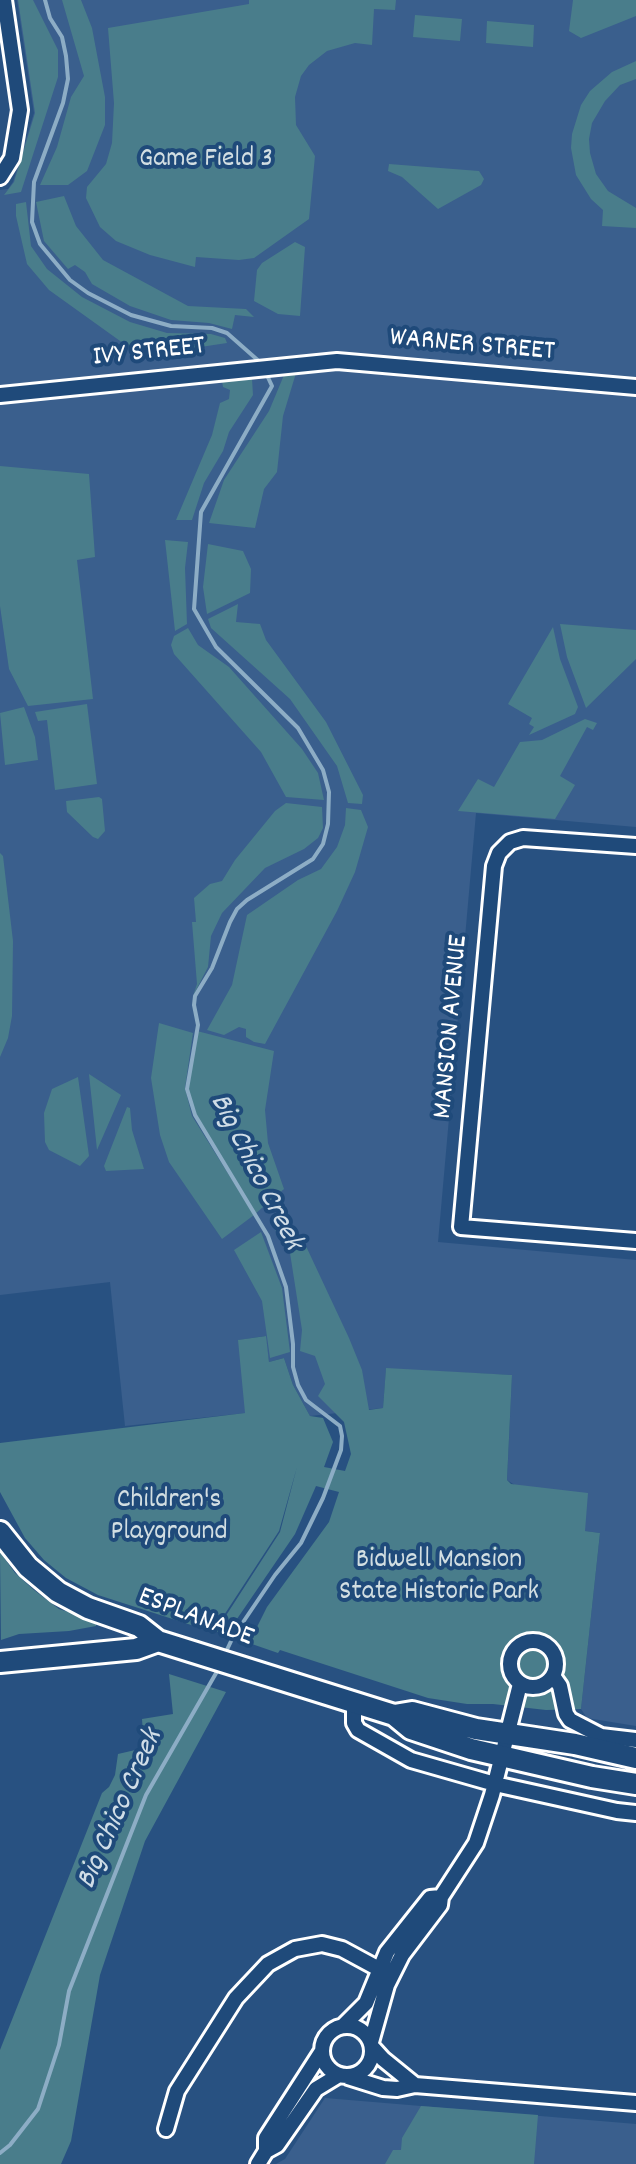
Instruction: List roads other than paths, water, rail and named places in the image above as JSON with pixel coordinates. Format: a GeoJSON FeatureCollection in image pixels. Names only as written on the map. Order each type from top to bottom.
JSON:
{"type":"FeatureCollection","features":[{"type":"Feature","properties":{"kind":"main road","name":"ESPLANADE"},"geometry":{"type":"LineString","coordinates":[[0,1532],[28,1567],[58,1592],[88,1608],[139,1626],[158,1641],[394,1715],[411,1729],[444,1741],[502,1757],[636,1784]]}},
{"type":"Feature","properties":{"kind":"main road"},"geometry":{"type":"LineString","coordinates":[[0,1662],[136,1649],[158,1641]]}},
{"type":"Feature","properties":{"kind":"main road","name":"ESPLANADE"},"geometry":{"type":"LineString","coordinates":[[394,1715],[412,1712],[508,1735],[575,1744],[636,1758]]}},
{"type":"Feature","properties":{"kind":"street"},"geometry":{"type":"LineString","coordinates":[[1,177],[12,158],[20,110],[4,0]]}},
{"type":"Feature","properties":{"kind":"street","name":"WARNER STREET"},"geometry":{"type":"LineString","coordinates":[[300,364],[337,361],[636,387]]}},
{"type":"Feature","properties":{"kind":"street","name":"IVY STREET"},"geometry":{"type":"LineString","coordinates":[[0,395],[300,364]]}},
{"type":"Feature","properties":{"kind":"street","name":"MANSION AVENUE"},"geometry":{"type":"LineString","coordinates":[[636,846],[535,838],[513,840],[503,846],[494,866],[461,1227],[636,1241]]}},
{"type":"Feature","properties":{"kind":"street"},"geometry":{"type":"LineString","coordinates":[[526,1641],[541,1642],[552,1651],[556,1666],[553,1676],[535,1687],[520,1684],[509,1665],[514,1650],[526,1641]]}},
{"type":"Feature","properties":{"kind":"street"},"geometry":{"type":"LineString","coordinates":[[553,1676],[560,1686],[570,1720],[601,1736],[636,1740]]}},
{"type":"Feature","properties":{"kind":"street"},"geometry":{"type":"LineString","coordinates":[[258,2164],[266,2151],[277,2145],[316,2089],[365,2069],[387,1985],[402,1955],[440,1905],[441,1897],[476,1843],[495,1784],[520,1684]]}},
{"type":"Feature","properties":{"kind":"street"},"geometry":{"type":"LineString","coordinates":[[354,1703],[354,1723],[366,1736],[411,1760],[495,1784],[636,1813]]}},
{"type":"Feature","properties":{"kind":"street"},"geometry":{"type":"LineString","coordinates":[[266,2151],[266,2138],[322,2051],[330,2033],[343,2026],[366,2003],[387,1952],[430,1898],[441,1897]]}},
{"type":"Feature","properties":{"kind":"street"},"geometry":{"type":"LineString","coordinates":[[166,2129],[177,2091],[236,1998],[268,1964],[295,1949],[322,1944],[342,1949],[379,1969]]}},
{"type":"Feature","properties":{"kind":"street"},"geometry":{"type":"LineString","coordinates":[[343,2026],[362,2031],[383,2059],[415,2085]]}},
{"type":"Feature","properties":{"kind":"street"},"geometry":{"type":"LineString","coordinates":[[322,2051],[329,2069],[383,2088],[415,2085],[636,2103]]}},
{"type":"Feature","properties":{"kind":"waterway","name":"Big Chico Creek"},"geometry":{"type":"LineString","coordinates":[[45,0],[50,18],[62,37],[68,79],[63,103],[34,182],[32,222],[40,244],[70,280],[88,293],[131,315],[171,326],[212,328],[227,333],[261,363]]}},
{"type":"Feature","properties":{"kind":"waterway","name":"Big Chico Creek"},"geometry":{"type":"LineString","coordinates":[[224,1656],[233,1637],[275,1575],[301,1543],[323,1498],[341,1450],[342,1436],[340,1426],[306,1400],[298,1385],[293,1367],[286,1287],[268,1236],[195,1115],[187,1089],[198,1025],[195,996],[212,968],[230,922],[237,909],[247,900],[313,859],[323,844],[328,824],[329,792],[323,770],[298,728],[216,647],[194,609],[201,512],[272,386],[265,371]]}},
{"type":"Feature","properties":{"kind":"waterway","name":"Big Chico Creek"},"geometry":{"type":"LineString","coordinates":[[0,2153],[38,2109],[59,2045],[69,1991],[146,1795],[219,1668]]}},
{"type":"Feature","properties":{"kind":"park label","name":"Game Field 3"},"geometry":{"type":"Point","coordinates":[206,161]}},
{"type":"Feature","properties":{"kind":"park label","name":"Children's Playground"},"geometry":{"type":"Point","coordinates":[169,1518]}},
{"type":"Feature","properties":{"kind":"park label","name":"Bidwell Mansion State Historic Park"},"geometry":{"type":"Point","coordinates":[439,1578]}}]}
